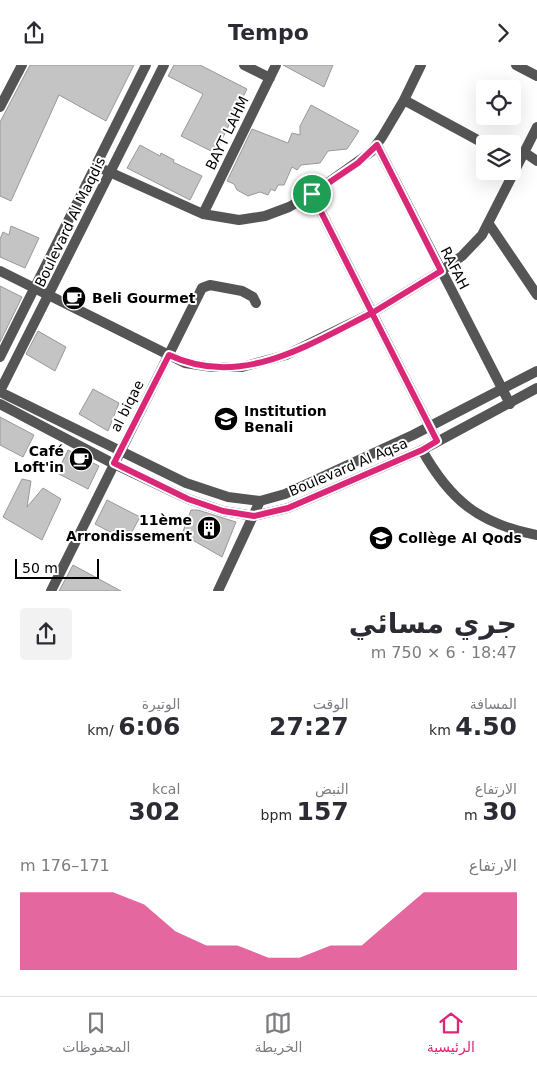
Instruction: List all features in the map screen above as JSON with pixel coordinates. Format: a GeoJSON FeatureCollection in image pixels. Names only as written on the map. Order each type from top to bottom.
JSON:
{"type":"FeatureCollection","features":[{"type":"Feature","properties":{"kind":"street"},"geometry":{"type":"LineString","coordinates":[[0,107],[22,65]]}},
{"type":"Feature","properties":{"kind":"street","name":"Boulevard Al Maqdis"},"geometry":{"type":"LineString","coordinates":[[0,357],[146,65]]}},
{"type":"Feature","properties":{"kind":"street","name":"Boulevard Al Maqdis"},"geometry":{"type":"LineString","coordinates":[[0,392],[164,65]]}},
{"type":"Feature","properties":{"kind":"street"},"geometry":{"type":"LineString","coordinates":[[244,65],[270,78]]}},
{"type":"Feature","properties":{"kind":"street","name":"BAYT LAHM"},"geometry":{"type":"LineString","coordinates":[[203,214],[276,65]]}},
{"type":"Feature","properties":{"kind":"street"},"geometry":{"type":"LineString","coordinates":[[96,165],[203,214],[240,220],[258,218],[288,207],[312,194],[358,163],[377,145],[404,100],[421,65]]}},
{"type":"Feature","properties":{"kind":"street"},"geometry":{"type":"LineString","coordinates":[[516,65],[537,76]]}},
{"type":"Feature","properties":{"kind":"street"},"geometry":{"type":"LineString","coordinates":[[404,100],[476,139]]}},
{"type":"Feature","properties":{"kind":"street"},"geometry":{"type":"LineString","coordinates":[[521,154],[537,127]]}},
{"type":"Feature","properties":{"kind":"street","name":"RAFAH"},"geometry":{"type":"LineString","coordinates":[[377,145],[510,404]]}},
{"type":"Feature","properties":{"kind":"street"},"geometry":{"type":"LineString","coordinates":[[521,157],[537,161]]}},
{"type":"Feature","properties":{"kind":"street"},"geometry":{"type":"LineString","coordinates":[[0,271],[185,363],[212,367],[254,365],[286,355],[372,313],[441,271],[470,249],[489,224],[509,180]]}},
{"type":"Feature","properties":{"kind":"street"},"geometry":{"type":"LineString","coordinates":[[312,194],[437,441]]}},
{"type":"Feature","properties":{"kind":"street"},"geometry":{"type":"LineString","coordinates":[[489,224],[537,295]]}},
{"type":"Feature","properties":{"kind":"street","name":"al biqae"},"geometry":{"type":"LineString","coordinates":[[51,591],[199,293],[206,286],[210,285],[242,291],[253,297],[256,303]]}},
{"type":"Feature","properties":{"kind":"street"},"geometry":{"type":"LineString","coordinates":[[0,392],[120,452],[203,489],[234,498],[260,501],[285,494],[430,426],[537,371]]}},
{"type":"Feature","properties":{"kind":"street","name":"Boulevard Al Aqsa"},"geometry":{"type":"LineString","coordinates":[[0,404],[188,499],[223,511],[254,516],[288,508],[422,450],[537,388]]}},
{"type":"Feature","properties":{"kind":"street"},"geometry":{"type":"LineString","coordinates":[[422,450],[434,471],[463,504],[476,513],[501,525],[537,535]]}},
{"type":"Feature","properties":{"kind":"street"},"geometry":{"type":"LineString","coordinates":[[218,591],[260,501]]}},
{"type":"Feature","properties":{"kind":"building"},"geometry":{"type":"Polygon","coordinates":[[[30,65],[134,65],[106,121],[59,95],[11,201],[0,196],[0,122],[30,65]]]}},
{"type":"Feature","properties":{"kind":"building"},"geometry":{"type":"Polygon","coordinates":[[[174,65],[200,65],[247,89],[215,153],[181,136],[203,94],[168,76],[174,65]]]}},
{"type":"Feature","properties":{"kind":"building"},"geometry":{"type":"Polygon","coordinates":[[[283,65],[333,65],[324,87],[283,65]]]}},
{"type":"Feature","properties":{"kind":"building"},"geometry":{"type":"Polygon","coordinates":[[[311,105],[359,131],[347,149],[328,151],[320,163],[301,165],[297,170],[292,167],[284,185],[278,185],[275,191],[271,189],[268,195],[260,192],[248,196],[237,190],[234,184],[227,181],[252,129],[288,143],[292,133],[300,135],[300,126],[311,105]]]}},
{"type":"Feature","properties":{"kind":"building"},"geometry":{"type":"Polygon","coordinates":[[[140,145],[160,156],[161,153],[174,160],[173,162],[202,176],[190,200],[127,168],[140,145]]]}},
{"type":"Feature","properties":{"kind":"building"},"geometry":{"type":"Polygon","coordinates":[[[11,226],[39,238],[25,268],[0,257],[0,239],[3,232],[9,235],[11,226]]]}},
{"type":"Feature","properties":{"kind":"building"},"geometry":{"type":"Polygon","coordinates":[[[0,286],[22,297],[0,342],[0,286]]]}},
{"type":"Feature","properties":{"kind":"building"},"geometry":{"type":"Polygon","coordinates":[[[38,331],[66,347],[55,371],[26,354],[38,331]]]}},
{"type":"Feature","properties":{"kind":"building"},"geometry":{"type":"Polygon","coordinates":[[[93,389],[119,403],[108,431],[79,414],[93,389]]]}},
{"type":"Feature","properties":{"kind":"building"},"geometry":{"type":"Polygon","coordinates":[[[0,417],[34,435],[23,457],[0,445],[0,417]]]}},
{"type":"Feature","properties":{"kind":"building"},"geometry":{"type":"Polygon","coordinates":[[[68,450],[99,466],[88,489],[57,473],[68,450]]]}},
{"type":"Feature","properties":{"kind":"building"},"geometry":{"type":"Polygon","coordinates":[[[22,479],[31,481],[27,507],[43,488],[61,499],[42,540],[3,517],[22,479]]]}},
{"type":"Feature","properties":{"kind":"building"},"geometry":{"type":"Polygon","coordinates":[[[107,500],[140,517],[127,541],[95,524],[107,500]]]}},
{"type":"Feature","properties":{"kind":"building","name":"11ème Arrondissement"},"geometry":{"type":"Polygon","coordinates":[[[191,510],[198,510],[236,522],[222,557],[182,534],[191,510]]]}},
{"type":"Feature","properties":{"kind":"building"},"geometry":{"type":"Polygon","coordinates":[[[73,565],[121,591],[59,591],[73,565]]]}},
{"type":"Feature","properties":{"kind":"place","name":"Beli Gourmet"},"geometry":{"type":"Point","coordinates":[74,298]}},
{"type":"Feature","properties":{"kind":"place","name":"Institution Benali"},"geometry":{"type":"Point","coordinates":[226,419]}},
{"type":"Feature","properties":{"kind":"place","name":"Café Loft'in"},"geometry":{"type":"Point","coordinates":[81,459]}},
{"type":"Feature","properties":{"kind":"place","name":"11ème Arrondissement"},"geometry":{"type":"Point","coordinates":[209,528]}},
{"type":"Feature","properties":{"kind":"place","name":"Collège Al Qods"},"geometry":{"type":"Point","coordinates":[381,538]}},
{"type":"Feature","properties":{"kind":"route"},"geometry":{"type":"LineString","coordinates":[[312,194],[358,163],[377,145],[441,271],[372,313],[437,441],[422,450],[288,508],[254,516],[223,511],[188,499],[114,463],[169,355],[185,363],[212,367],[254,365],[286,355],[372,313],[312,194]]}}]}
